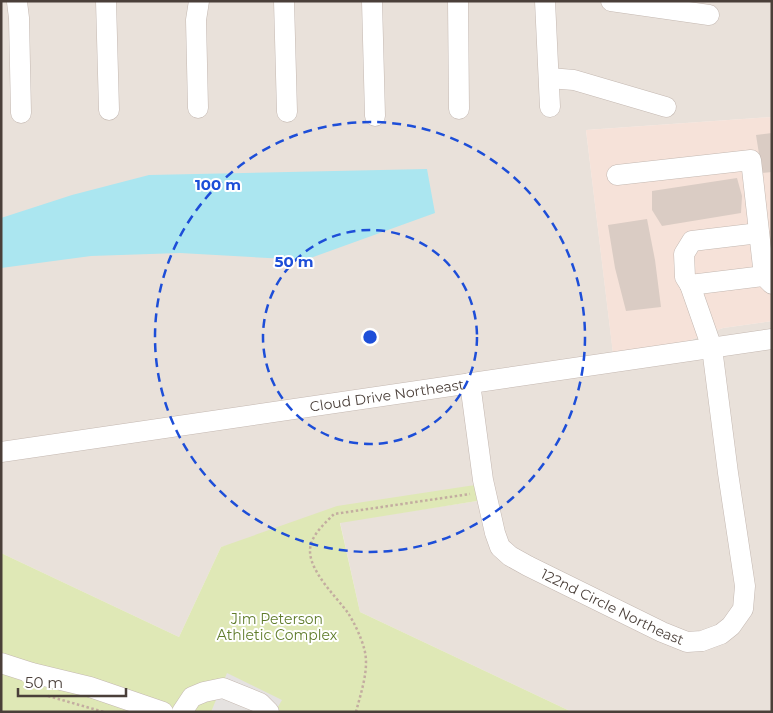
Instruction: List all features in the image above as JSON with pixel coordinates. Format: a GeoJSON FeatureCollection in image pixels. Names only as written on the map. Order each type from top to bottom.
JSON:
{"type":"FeatureCollection","features":[{"type":"Feature","properties":{"kind":"street"},"geometry":{"type":"LineString","coordinates":[[106,1],[109,110]]}},
{"type":"Feature","properties":{"kind":"street"},"geometry":{"type":"LineString","coordinates":[[198,108],[196,20],[199,1]]}},
{"type":"Feature","properties":{"kind":"street"},"geometry":{"type":"LineString","coordinates":[[284,1],[287,112]]}},
{"type":"Feature","properties":{"kind":"street"},"geometry":{"type":"LineString","coordinates":[[372,1],[374,116]]}},
{"type":"Feature","properties":{"kind":"street"},"geometry":{"type":"LineString","coordinates":[[458,1],[459,109]]}},
{"type":"Feature","properties":{"kind":"street"},"geometry":{"type":"LineString","coordinates":[[544,1],[550,107]]}},
{"type":"Feature","properties":{"kind":"street"},"geometry":{"type":"LineString","coordinates":[[611,1],[709,15]]}},
{"type":"Feature","properties":{"kind":"street"},"geometry":{"type":"LineString","coordinates":[[1,6],[18,2],[21,113]]}},
{"type":"Feature","properties":{"kind":"street"},"geometry":{"type":"LineString","coordinates":[[549,78],[574,80],[666,107]]}},
{"type":"Feature","properties":{"kind":"street"},"geometry":{"type":"LineString","coordinates":[[617,175],[750,160],[759,233],[768,280],[690,285]]}},
{"type":"Feature","properties":{"kind":"street","name":"122nd Circle Northeast"},"geometry":{"type":"LineString","coordinates":[[470,383],[486,491],[500,547],[510,556],[662,632],[687,642],[702,641],[721,634],[731,626],[743,609],[745,586],[712,348],[690,285],[685,277],[684,254],[692,241],[759,233]]}},
{"type":"Feature","properties":{"kind":"street","name":"Cloud Drive Northeast"},"geometry":{"type":"LineString","coordinates":[[1,452],[772,339]]}},
{"type":"Feature","properties":{"kind":"street"},"geometry":{"type":"LineString","coordinates":[[1,663],[32,673],[90,687],[163,712]]}},
{"type":"Feature","properties":{"kind":"street"},"geometry":{"type":"LineString","coordinates":[[182,712],[192,697],[223,688],[260,703],[268,712]]}},
{"type":"Feature","properties":{"kind":"path"},"geometry":{"type":"LineString","coordinates":[[356,712],[366,672],[365,649],[349,614],[319,576],[310,558],[311,544],[322,526],[334,514],[486,491]]}},
{"type":"Feature","properties":{"kind":"shaded area"},"geometry":{"type":"Polygon","coordinates":[[[1,1],[772,1],[772,117],[586,130],[613,353],[688,341],[723,328],[772,321],[772,712],[572,712],[360,612],[340,522],[477,501],[475,485],[221,547],[179,637],[1,553],[1,1]]]}},
{"type":"Feature","properties":{"kind":"shaded area"},"geometry":{"type":"Polygon","coordinates":[[[772,117],[772,321],[723,328],[688,341],[613,354],[586,130],[772,117]]]}},
{"type":"Feature","properties":{"kind":"shaded area"},"geometry":{"type":"Polygon","coordinates":[[[227,673],[282,700],[275,712],[211,712],[227,673]]]}},
{"type":"Feature","properties":{"kind":"green space","name":"Jim Peterson Athletic Complex"},"geometry":{"type":"Polygon","coordinates":[[[475,485],[477,501],[340,523],[360,612],[572,712],[1,712],[1,553],[179,637],[221,547],[337,506],[475,485]]]}},
{"type":"Feature","properties":{"kind":"water"},"geometry":{"type":"Polygon","coordinates":[[[427,169],[435,213],[305,260],[180,253],[91,256],[1,268],[1,218],[72,195],[149,175],[427,169]]]}},
{"type":"Feature","properties":{"kind":"building"},"geometry":{"type":"Polygon","coordinates":[[[772,133],[772,172],[762,173],[756,135],[772,133]]]}},
{"type":"Feature","properties":{"kind":"building"},"geometry":{"type":"Polygon","coordinates":[[[737,178],[742,196],[741,213],[662,226],[652,210],[652,191],[737,178]]]}},
{"type":"Feature","properties":{"kind":"building"},"geometry":{"type":"Polygon","coordinates":[[[647,219],[661,307],[626,311],[615,268],[608,225],[647,219]]]}}]}
